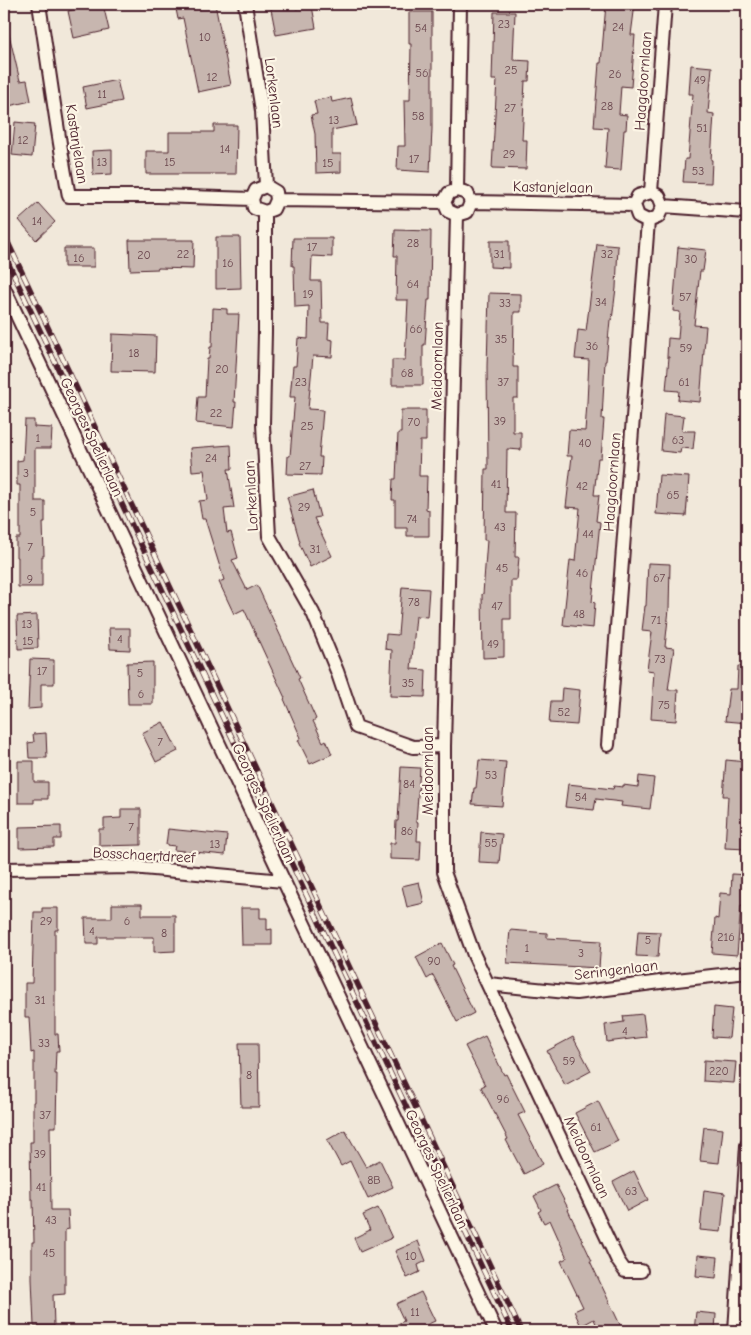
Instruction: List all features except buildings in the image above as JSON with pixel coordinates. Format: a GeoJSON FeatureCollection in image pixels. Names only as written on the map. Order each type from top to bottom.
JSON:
{"type":"FeatureCollection","features":[{"type":"Feature","properties":{"kind":"street","name":"Kastanjelaan"},"geometry":{"type":"LineString","coordinates":[[39,4],[60,150],[69,196],[252,199]]}},
{"type":"Feature","properties":{"kind":"street","name":"Lorkenlaan"},"geometry":{"type":"LineString","coordinates":[[245,4],[262,111],[266,186]]}},
{"type":"Feature","properties":{"kind":"street"},"geometry":{"type":"LineString","coordinates":[[457,190],[460,4]]}},
{"type":"Feature","properties":{"kind":"street","name":"Haagdoornlaan"},"geometry":{"type":"LineString","coordinates":[[651,192],[665,4]]}},
{"type":"Feature","properties":{"kind":"street"},"geometry":{"type":"LineString","coordinates":[[266,186],[276,192],[278,200],[273,209],[265,212],[254,208],[252,199],[256,190],[266,186]]}},
{"type":"Feature","properties":{"kind":"street"},"geometry":{"type":"LineString","coordinates":[[457,190],[467,193],[471,202],[467,212],[458,216],[448,211],[444,202],[449,193],[457,190]]}},
{"type":"Feature","properties":{"kind":"street"},"geometry":{"type":"LineString","coordinates":[[651,192],[659,196],[663,206],[658,217],[648,221],[638,216],[634,205],[638,196],[651,192]]}},
{"type":"Feature","properties":{"kind":"street"},"geometry":{"type":"LineString","coordinates":[[278,200],[444,202]]}},
{"type":"Feature","properties":{"kind":"street","name":"Kastanjelaan"},"geometry":{"type":"LineString","coordinates":[[471,202],[634,205]]}},
{"type":"Feature","properties":{"kind":"street"},"geometry":{"type":"LineString","coordinates":[[663,206],[747,212]]}},
{"type":"Feature","properties":{"kind":"street","name":"Lorkenlaan"},"geometry":{"type":"LineString","coordinates":[[265,212],[263,424],[269,536],[313,613],[337,671],[356,726],[413,747],[444,746]]}},
{"type":"Feature","properties":{"kind":"street","name":"Meidoornlaan"},"geometry":{"type":"LineString","coordinates":[[458,216],[444,746],[444,872],[474,954],[618,1262],[625,1270],[641,1271]]}},
{"type":"Feature","properties":{"kind":"street","name":"Haagdoornlaan"},"geometry":{"type":"LineString","coordinates":[[608,745],[648,221]]}},
{"type":"Feature","properties":{"kind":"street","name":"Georges Spelierlaan"},"geometry":{"type":"LineString","coordinates":[[4,288],[496,1331]]}},
{"type":"Feature","properties":{"kind":"street","name":"Bosschaertdreef"},"geometry":{"type":"LineString","coordinates":[[4,869],[132,867],[283,881]]}},
{"type":"Feature","properties":{"kind":"street","name":"Seringenlaan"},"geometry":{"type":"LineString","coordinates":[[488,984],[576,993],[747,972]]}},
{"type":"Feature","properties":{"kind":"street"},"geometry":{"type":"LineString","coordinates":[[735,1331],[747,1145]]}},
{"type":"Feature","properties":{"kind":"railway"},"geometry":{"type":"LineString","coordinates":[[4,234],[521,1331]]}},
{"type":"Feature","properties":{"kind":"railway"},"geometry":{"type":"LineString","coordinates":[[4,254],[512,1331]]}}]}
